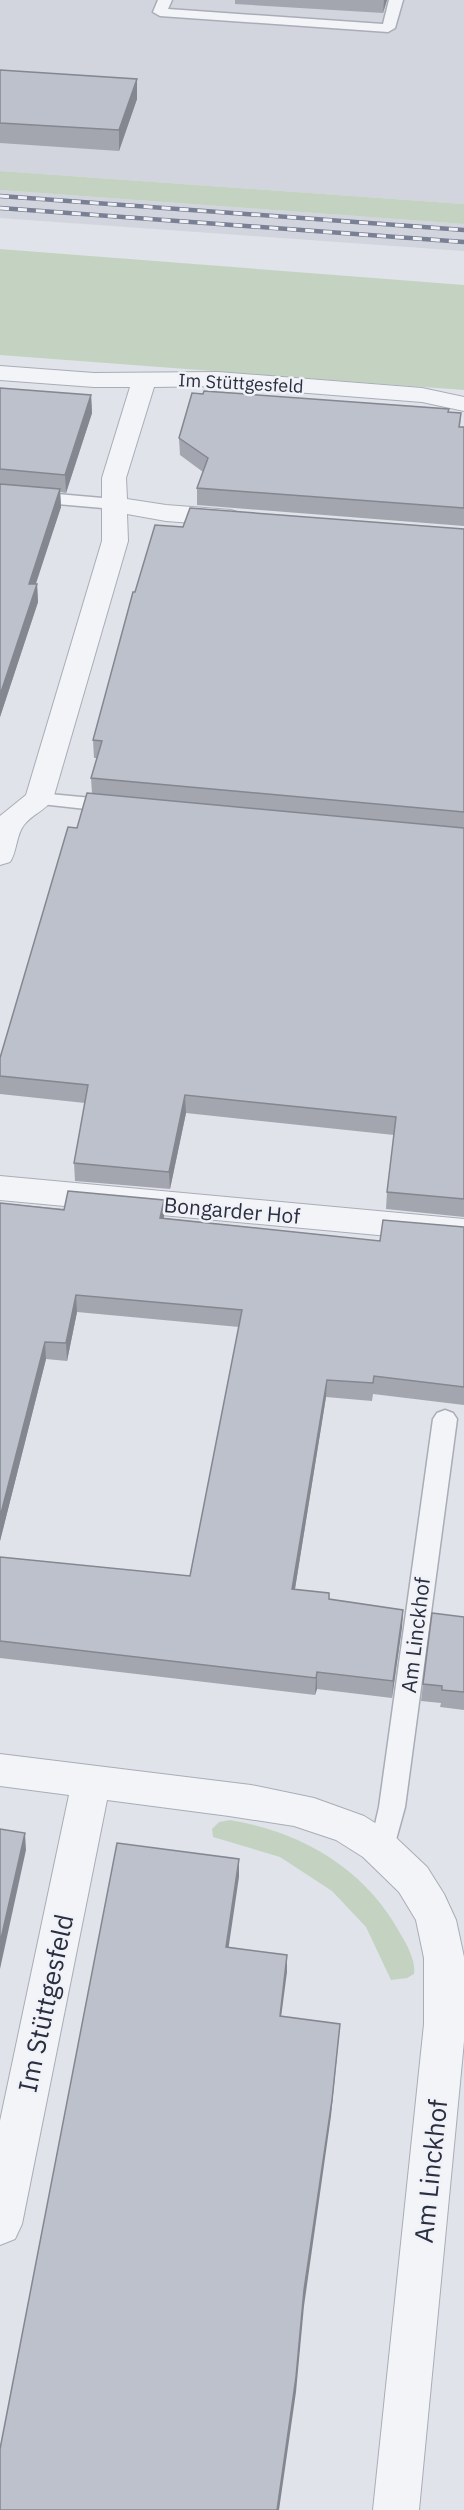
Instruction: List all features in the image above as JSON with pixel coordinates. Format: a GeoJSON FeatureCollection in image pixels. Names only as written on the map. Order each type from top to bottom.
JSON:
{"type":"FeatureCollection","features":[{"type":"Feature","properties":{"kind":"street","name":"Im Stüttgesfeld"},"geometry":{"type":"LineString","coordinates":[[0,373],[144,381],[218,379],[422,395],[464,404]]}},
{"type":"Feature","properties":{"kind":"street"},"geometry":{"type":"LineString","coordinates":[[0,856],[10,822],[39,799],[115,541],[114,478],[144,381]]}},
{"type":"Feature","properties":{"kind":"street"},"geometry":{"type":"LineString","coordinates":[[114,504],[166,513],[250,519]]}},
{"type":"Feature","properties":{"kind":"street","name":"Bongarder Hof"},"geometry":{"type":"LineString","coordinates":[[0,1188],[464,1231]]}},
{"type":"Feature","properties":{"kind":"street","name":"Am Linckhof"},"geometry":{"type":"LineString","coordinates":[[0,1770],[251,1802],[310,1815],[350,1828],[382,1850],[420,1890],[436,1920],[444,1966],[446,2006],[396,2510]]}},
{"type":"Feature","properties":{"kind":"street","name":"Im Stüttgesfeld"},"geometry":{"type":"LineString","coordinates":[[0,2224],[91,1782]]}},
{"type":"Feature","properties":{"kind":"lane"},"geometry":{"type":"LineString","coordinates":[[165,0],[160,12],[388,28],[396,0]]}},
{"type":"Feature","properties":{"kind":"lane"},"geometry":{"type":"LineString","coordinates":[[0,494],[114,504]]}},
{"type":"Feature","properties":{"kind":"lane"},"geometry":{"type":"LineString","coordinates":[[39,799],[136,808]]}},
{"type":"Feature","properties":{"kind":"lane","name":"Am Linckhof"},"geometry":{"type":"LineString","coordinates":[[382,1850],[393,1808],[445,1419]]}},
{"type":"Feature","properties":{"kind":"shaded area"},"geometry":{"type":"Polygon","coordinates":[[[0,0],[464,0],[464,204],[0,171],[0,0]]]}},
{"type":"Feature","properties":{"kind":"shaded area"},"geometry":{"type":"Polygon","coordinates":[[[0,190],[464,224],[464,251],[0,218],[0,190]]]}},
{"type":"Feature","properties":{"kind":"green space"},"geometry":{"type":"Polygon","coordinates":[[[0,171],[464,204],[464,224],[0,190],[0,171]]]}},
{"type":"Feature","properties":{"kind":"green space"},"geometry":{"type":"Polygon","coordinates":[[[0,249],[464,285],[464,390],[0,355],[0,249]]]}},
{"type":"Feature","properties":{"kind":"green space"},"geometry":{"type":"Polygon","coordinates":[[[230,1820],[257,1826],[307,1844],[350,1873],[370,1891],[387,1912],[408,1948],[414,1964],[414,1974],[407,1978],[391,1980],[366,1927],[332,1891],[280,1857],[213,1837],[212,1829],[219,1822],[230,1820]]]}},
{"type":"Feature","properties":{"kind":"building"},"geometry":{"type":"Polygon","coordinates":[[[0,70],[137,79],[119,130],[0,123],[0,70]]]}},
{"type":"Feature","properties":{"kind":"building"},"geometry":{"type":"Polygon","coordinates":[[[0,388],[91,395],[65,475],[0,469],[0,388]]]}},
{"type":"Feature","properties":{"kind":"building"},"geometry":{"type":"Polygon","coordinates":[[[204,391],[449,409],[448,412],[461,413],[459,427],[464,427],[464,508],[197,488],[208,458],[179,438],[192,393],[203,394],[204,391]]]}},
{"type":"Feature","properties":{"kind":"building"},"geometry":{"type":"Polygon","coordinates":[[[0,484],[60,489],[29,584],[37,584],[0,695],[0,484]]]}},
{"type":"Feature","properties":{"kind":"building"},"geometry":{"type":"Polygon","coordinates":[[[190,508],[464,529],[464,812],[91,778],[102,741],[93,740],[133,592],[135,592],[155,525],[183,527],[190,508]]]}},
{"type":"Feature","properties":{"kind":"building"},"geometry":{"type":"Polygon","coordinates":[[[87,793],[464,828],[464,1199],[387,1192],[396,1117],[185,1095],[169,1172],[74,1163],[88,1085],[0,1076],[0,1058],[68,827],[77,828],[87,793]]]}},
{"type":"Feature","properties":{"kind":"building"},"geometry":{"type":"Polygon","coordinates":[[[68,1191],[164,1200],[160,1218],[380,1241],[383,1220],[464,1227],[464,1387],[374,1376],[373,1383],[327,1380],[292,1589],[329,1593],[329,1599],[403,1610],[393,1681],[317,1672],[316,1678],[0,1641],[0,1557],[190,1576],[242,1310],[76,1295],[66,1343],[45,1342],[0,1517],[0,1203],[64,1210],[68,1191]]]}},
{"type":"Feature","properties":{"kind":"building"},"geometry":{"type":"Polygon","coordinates":[[[432,1613],[464,1617],[464,1692],[442,1690],[442,1686],[423,1684],[432,1613]]]}},
{"type":"Feature","properties":{"kind":"building"},"geometry":{"type":"Polygon","coordinates":[[[0,1829],[25,1833],[0,1943],[0,1829]]]}},
{"type":"Feature","properties":{"kind":"building"},"geometry":{"type":"Polygon","coordinates":[[[117,1843],[239,1859],[226,1947],[287,1955],[280,2016],[340,2024],[332,2100],[304,2290],[296,2377],[277,2510],[0,2510],[0,2449],[117,1843]]]}},
{"type":"Feature","properties":{"kind":"railway"},"geometry":{"type":"LineString","coordinates":[[0,196],[464,230]]}},
{"type":"Feature","properties":{"kind":"railway"},"geometry":{"type":"LineString","coordinates":[[0,208],[464,242]]}}]}
